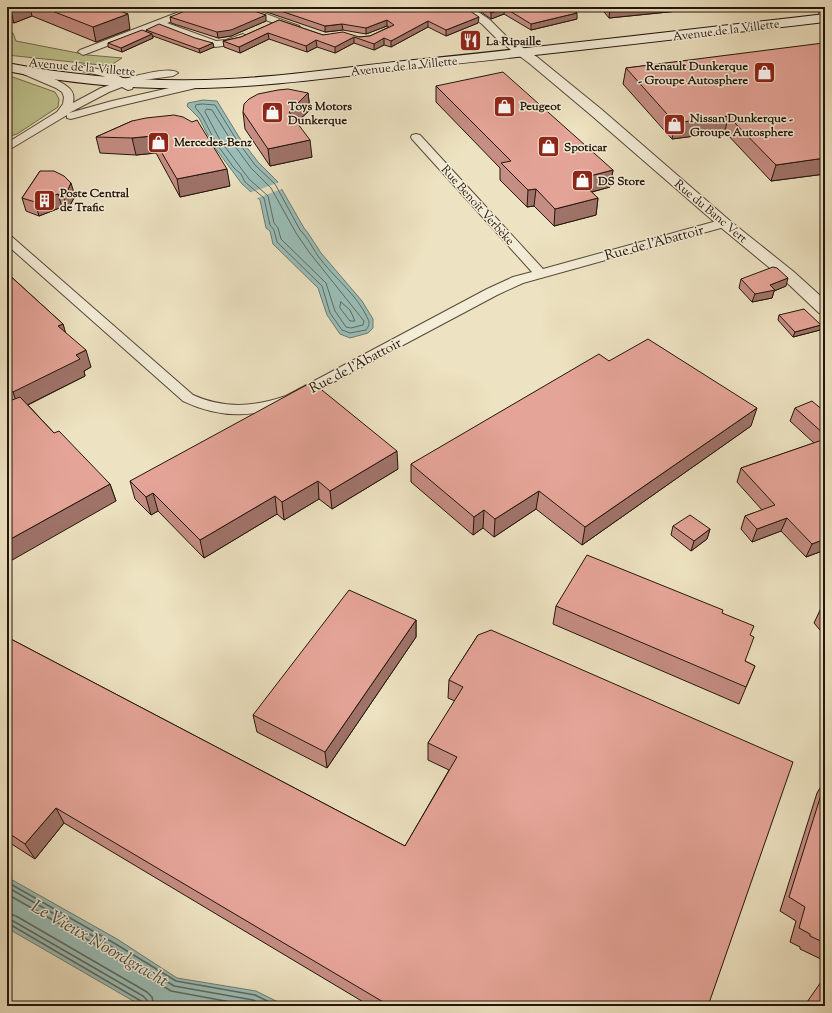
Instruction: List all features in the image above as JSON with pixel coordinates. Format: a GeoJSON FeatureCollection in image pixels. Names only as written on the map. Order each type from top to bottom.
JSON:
{"type":"FeatureCollection","features":[{"type":"Feature","properties":{"kind":"main road","name":"Avenue de la Villette"},"geometry":{"type":"LineString","coordinates":[[7,67],[67,78],[123,82],[200,84],[259,81],[824,14]]}},
{"type":"Feature","properties":{"kind":"main road","name":"Avenue de la Villette"},"geometry":{"type":"LineString","coordinates":[[7,60],[81,68],[173,73],[257,73],[400,63],[529,49]]}},
{"type":"Feature","properties":{"kind":"street"},"geometry":{"type":"LineString","coordinates":[[83,52],[200,7]]}},
{"type":"Feature","properties":{"kind":"street"},"geometry":{"type":"LineString","coordinates":[[239,7],[305,31]]}},
{"type":"Feature","properties":{"kind":"street","name":"Rue du Banc Vert"},"geometry":{"type":"LineString","coordinates":[[467,8],[508,29]]}},
{"type":"Feature","properties":{"kind":"street","name":"Rue du Banc Vert"},"geometry":{"type":"LineString","coordinates":[[467,8],[491,22],[529,49],[556,71],[596,112]]}},
{"type":"Feature","properties":{"kind":"street"},"geometry":{"type":"LineString","coordinates":[[264,28],[278,21]]}},
{"type":"Feature","properties":{"kind":"street"},"geometry":{"type":"LineString","coordinates":[[160,23],[216,44],[227,43],[249,34]]}},
{"type":"Feature","properties":{"kind":"street","name":"Rue du Banc Vert"},"geometry":{"type":"LineString","coordinates":[[529,49],[555,61]]}},
{"type":"Feature","properties":{"kind":"street","name":"Rue du Banc Vert"},"geometry":{"type":"LineString","coordinates":[[529,49],[596,112],[724,223],[788,275],[825,309]]}},
{"type":"Feature","properties":{"kind":"street"},"geometry":{"type":"LineString","coordinates":[[81,68],[106,74],[123,82],[132,94],[123,102]]}},
{"type":"Feature","properties":{"kind":"street"},"geometry":{"type":"LineString","coordinates":[[24,71],[58,85],[68,93],[70,97],[68,105],[60,114]]}},
{"type":"Feature","properties":{"kind":"street","name":"Rue du Banc Vert"},"geometry":{"type":"LineString","coordinates":[[565,71],[583,97]]}},
{"type":"Feature","properties":{"kind":"street"},"geometry":{"type":"LineString","coordinates":[[7,148],[60,114],[99,92],[123,82],[141,77],[173,73]]}},
{"type":"Feature","properties":{"kind":"street"},"geometry":{"type":"LineString","coordinates":[[26,136],[71,116],[200,84]]}},
{"type":"Feature","properties":{"kind":"street","name":"Rue Benoît Verbèke"},"geometry":{"type":"LineString","coordinates":[[416,137],[540,274]]}},
{"type":"Feature","properties":{"kind":"street","name":"Rue de l'Abattoir"},"geometry":{"type":"LineString","coordinates":[[7,239],[182,394],[203,405],[228,410],[244,410],[265,408],[291,399],[501,287],[540,274],[724,223]]}},
{"type":"Feature","properties":{"kind":"green space"},"geometry":{"type":"Polygon","coordinates":[[[7,32],[13,33],[16,41],[88,55],[122,58],[110,66],[7,55],[7,32]]]}},
{"type":"Feature","properties":{"kind":"green space"},"geometry":{"type":"Polygon","coordinates":[[[7,75],[55,92],[59,99],[58,107],[17,134],[7,137],[7,75]]]}},
{"type":"Feature","properties":{"kind":"water"},"geometry":{"type":"Polygon","coordinates":[[[203,100],[217,101],[239,137],[258,162],[277,181],[304,228],[321,253],[362,301],[373,319],[373,328],[368,333],[350,338],[340,334],[327,315],[318,288],[273,244],[270,231],[266,228],[260,200],[242,184],[213,145],[199,118],[187,106],[188,103],[203,100]]]}},
{"type":"Feature","properties":{"kind":"water","name":"Le Vieux Noordgracht"},"geometry":{"type":"Polygon","coordinates":[[[7,877],[117,939],[177,978],[256,991],[286,1006],[142,1006],[7,928],[7,877]]]}},
{"type":"Feature","properties":{"kind":"pier"},"geometry":{"type":"Polygon","coordinates":[[[280,182],[284,188],[255,199],[249,193],[280,182]]]}},
{"type":"Feature","properties":{"kind":"building"},"geometry":{"type":"Polygon","coordinates":[[[42,7],[109,7],[128,14],[93,27],[42,7]]]}},
{"type":"Feature","properties":{"kind":"building"},"geometry":{"type":"Polygon","coordinates":[[[195,7],[242,7],[266,15],[231,30],[217,32],[170,17],[195,7]]]}},
{"type":"Feature","properties":{"kind":"building"},"geometry":{"type":"Polygon","coordinates":[[[269,7],[464,7],[479,17],[446,30],[428,21],[391,41],[384,38],[374,44],[354,37],[335,47],[316,40],[306,46],[268,33],[239,47],[223,41],[241,37],[279,20],[323,35],[343,32],[359,37],[370,36],[394,25],[387,20],[366,28],[342,24],[325,26],[269,7]]]}},
{"type":"Feature","properties":{"kind":"building"},"geometry":{"type":"Polygon","coordinates":[[[483,7],[568,7],[577,13],[531,24],[505,8],[491,13],[483,7]]]}},
{"type":"Feature","properties":{"kind":"building"},"geometry":{"type":"Polygon","coordinates":[[[159,24],[195,38],[213,43],[199,49],[146,30],[159,24]]]}},
{"type":"Feature","properties":{"kind":"building"},"geometry":{"type":"Polygon","coordinates":[[[142,30],[152,34],[121,48],[108,43],[142,30]]]}},
{"type":"Feature","properties":{"kind":"building"},"geometry":{"type":"Polygon","coordinates":[[[823,43],[825,45],[825,158],[776,165],[728,116],[675,123],[626,68],[823,43]]]}},
{"type":"Feature","properties":{"kind":"building"},"geometry":{"type":"Polygon","coordinates":[[[503,72],[613,170],[578,179],[598,198],[555,209],[536,189],[528,190],[501,163],[511,161],[436,86],[503,72]]]}},
{"type":"Feature","properties":{"kind":"building"},"geometry":{"type":"Polygon","coordinates":[[[288,89],[308,93],[289,112],[310,140],[268,149],[243,112],[244,104],[258,94],[288,89]]]}},
{"type":"Feature","properties":{"kind":"building"},"geometry":{"type":"Polygon","coordinates":[[[174,115],[183,117],[192,122],[197,120],[227,169],[177,179],[152,136],[132,138],[96,137],[132,121],[174,115]]]}},
{"type":"Feature","properties":{"kind":"building"},"geometry":{"type":"Polygon","coordinates":[[[40,171],[54,171],[64,176],[71,183],[64,198],[58,194],[35,202],[22,198],[40,171]]]}},
{"type":"Feature","properties":{"kind":"building"},"geometry":{"type":"Polygon","coordinates":[[[773,267],[777,268],[788,278],[770,285],[775,290],[755,294],[741,279],[773,267]]]}},
{"type":"Feature","properties":{"kind":"building"},"geometry":{"type":"Polygon","coordinates":[[[7,273],[63,324],[58,326],[86,350],[76,355],[80,359],[13,392],[7,386],[7,273]]]}},
{"type":"Feature","properties":{"kind":"building"},"geometry":{"type":"Polygon","coordinates":[[[804,309],[821,325],[795,332],[779,315],[804,309]]]}},
{"type":"Feature","properties":{"kind":"building"},"geometry":{"type":"Polygon","coordinates":[[[648,339],[757,408],[585,527],[539,491],[495,519],[484,510],[474,517],[411,464],[599,354],[609,361],[648,339]]]}},
{"type":"Feature","properties":{"kind":"building"},"geometry":{"type":"Polygon","coordinates":[[[312,382],[397,451],[330,491],[318,481],[282,502],[275,496],[200,540],[153,493],[146,497],[130,481],[312,382]]]}},
{"type":"Feature","properties":{"kind":"building"},"geometry":{"type":"Polygon","coordinates":[[[20,397],[54,433],[59,431],[110,484],[7,541],[7,402],[20,397]]]}},
{"type":"Feature","properties":{"kind":"building"},"geometry":{"type":"Polygon","coordinates":[[[812,401],[825,412],[825,435],[795,408],[812,401]]]}},
{"type":"Feature","properties":{"kind":"building"},"geometry":{"type":"Polygon","coordinates":[[[825,439],[825,539],[812,544],[787,518],[757,529],[745,516],[775,505],[741,468],[825,439]]]}},
{"type":"Feature","properties":{"kind":"building"},"geometry":{"type":"Polygon","coordinates":[[[690,515],[710,529],[694,541],[673,526],[690,515]]]}},
{"type":"Feature","properties":{"kind":"building"},"geometry":{"type":"Polygon","coordinates":[[[587,555],[723,610],[722,613],[754,626],[750,635],[754,637],[745,661],[755,666],[746,687],[556,606],[587,555]]]}},
{"type":"Feature","properties":{"kind":"building"},"geometry":{"type":"Polygon","coordinates":[[[349,590],[416,620],[325,752],[253,715],[349,590]]]}},
{"type":"Feature","properties":{"kind":"building"},"geometry":{"type":"Polygon","coordinates":[[[491,630],[793,762],[708,1006],[390,1006],[56,808],[25,844],[7,832],[7,637],[405,846],[457,757],[428,743],[463,687],[449,680],[478,635],[491,630]]]}},
{"type":"Feature","properties":{"kind":"building"},"geometry":{"type":"Polygon","coordinates":[[[825,782],[825,943],[810,936],[810,934],[799,928],[805,907],[789,897],[825,782]]]}},
{"type":"Feature","properties":{"kind":"building"},"geometry":{"type":"Polygon","coordinates":[[[821,982],[825,985],[825,1006],[806,1006],[805,1005],[821,982]]]}},
{"type":"Feature","properties":{"kind":"place","name":"La Ripaille"},"geometry":{"type":"Point","coordinates":[470,41]}},
{"type":"Feature","properties":{"kind":"place","name":"Renault Dunkerque - Groupe Autosphere"},"geometry":{"type":"Point","coordinates":[764,73]}},
{"type":"Feature","properties":{"kind":"place","name":"Peugeot"},"geometry":{"type":"Point","coordinates":[504,106]}},
{"type":"Feature","properties":{"kind":"place","name":"Toys Motors Dunkerque"},"geometry":{"type":"Point","coordinates":[273,113]}},
{"type":"Feature","properties":{"kind":"place","name":"Nissan Dunkerque - Groupe Autosphere"},"geometry":{"type":"Point","coordinates":[675,125]}},
{"type":"Feature","properties":{"kind":"place","name":"Mercedes-Benz"},"geometry":{"type":"Point","coordinates":[159,142]}},
{"type":"Feature","properties":{"kind":"place","name":"Spoticar"},"geometry":{"type":"Point","coordinates":[549,147]}},
{"type":"Feature","properties":{"kind":"place","name":"DS Store"},"geometry":{"type":"Point","coordinates":[583,181]}},
{"type":"Feature","properties":{"kind":"place","name":"Poste Central de Trafic"},"geometry":{"type":"Point","coordinates":[44,200]}}]}
